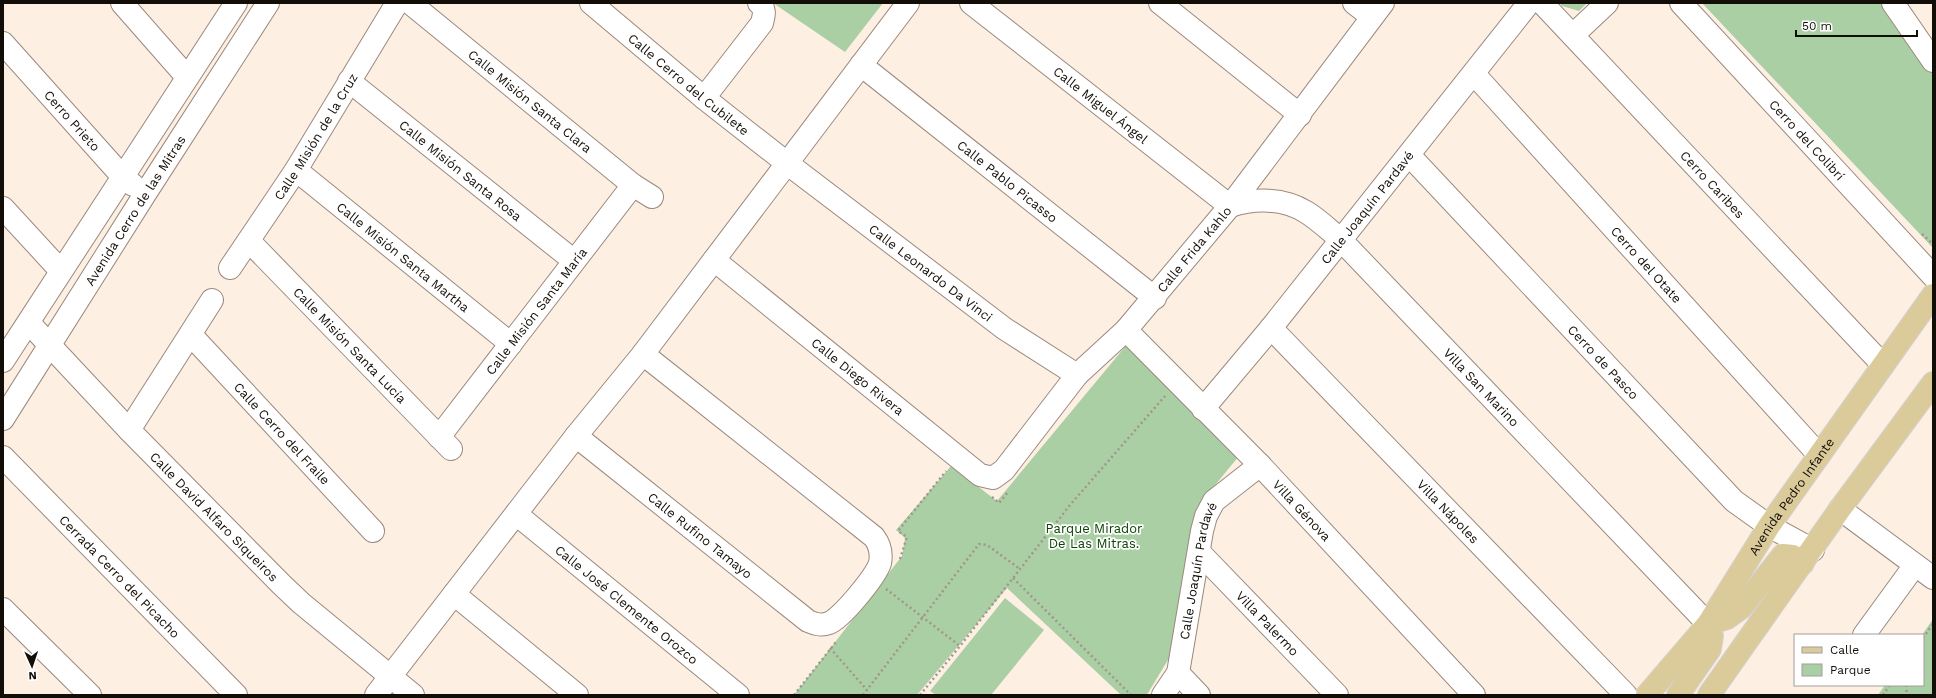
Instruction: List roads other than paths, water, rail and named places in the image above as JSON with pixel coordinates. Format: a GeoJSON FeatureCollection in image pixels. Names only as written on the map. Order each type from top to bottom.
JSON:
{"type":"FeatureCollection","features":[{"type":"Feature","properties":{"kind":"main road","name":"Avenida Pedro Infante"},"geometry":{"type":"LineString","coordinates":[[1647,695],[1708,624],[1769,526],[1933,295]]}},
{"type":"Feature","properties":{"kind":"main road"},"geometry":{"type":"LineString","coordinates":[[1709,695],[1808,557],[1840,509],[1933,383]]}},
{"type":"Feature","properties":{"kind":"main road"},"geometry":{"type":"LineString","coordinates":[[1678,695],[1712,644],[1712,636],[1708,624],[1727,618],[1741,608],[1783,555],[1808,557]]}},
{"type":"Feature","properties":{"kind":"street"},"geometry":{"type":"LineString","coordinates":[[122,3],[187,77]]}},
{"type":"Feature","properties":{"kind":"street"},"geometry":{"type":"LineString","coordinates":[[3,361],[236,3]]}},
{"type":"Feature","properties":{"kind":"street","name":"Avenida Cerro de las Mitras"},"geometry":{"type":"LineString","coordinates":[[3,419],[268,3]]}},
{"type":"Feature","properties":{"kind":"street","name":"Calle Misión de la Cruz"},"geometry":{"type":"LineString","coordinates":[[230,268],[296,170],[397,3]]}},
{"type":"Feature","properties":{"kind":"street","name":"Calle Misión Santa Clara"},"geometry":{"type":"LineString","coordinates":[[410,3],[633,185],[652,197]]}},
{"type":"Feature","properties":{"kind":"street","name":"Calle Cerro del Cubilete"},"geometry":{"type":"LineString","coordinates":[[591,3],[704,98],[788,164]]}},
{"type":"Feature","properties":{"kind":"street"},"geometry":{"type":"LineString","coordinates":[[376,695],[576,436],[643,354],[788,164],[908,3]]}},
{"type":"Feature","properties":{"kind":"street","name":"Calle Miguel Ángel"},"geometry":{"type":"LineString","coordinates":[[971,3],[1230,206]]}},
{"type":"Feature","properties":{"kind":"street"},"geometry":{"type":"LineString","coordinates":[[1160,3],[1300,115]]}},
{"type":"Feature","properties":{"kind":"street"},"geometry":{"type":"LineString","coordinates":[[1354,3],[1377,10]]}},
{"type":"Feature","properties":{"kind":"street","name":"Calle Joaquín Pardavé"},"geometry":{"type":"LineString","coordinates":[[1203,409],[1409,155],[1529,3]]}},
{"type":"Feature","properties":{"kind":"street","name":"Cerro Caribes"},"geometry":{"type":"LineString","coordinates":[[1542,3],[1883,365]]}},
{"type":"Feature","properties":{"kind":"street"},"geometry":{"type":"LineString","coordinates":[[1573,35],[1607,3]]}},
{"type":"Feature","properties":{"kind":"street","name":"Cerro del Colibrí"},"geometry":{"type":"LineString","coordinates":[[1681,3],[1933,276]]}},
{"type":"Feature","properties":{"kind":"street"},"geometry":{"type":"LineString","coordinates":[[1892,3],[1933,61]]}},
{"type":"Feature","properties":{"kind":"street"},"geometry":{"type":"LineString","coordinates":[[704,98],[762,22],[762,8]]}},
{"type":"Feature","properties":{"kind":"street","name":"Calle Frida Kahlo"},"geometry":{"type":"LineString","coordinates":[[1007,480],[1078,375],[1126,330],[1155,298],[1230,206],[1300,115],[1377,10]]}},
{"type":"Feature","properties":{"kind":"street","name":"Cerro Prieto"},"geometry":{"type":"LineString","coordinates":[[3,43],[122,176],[145,194]]}},
{"type":"Feature","properties":{"kind":"street","name":"Calle Pablo Picasso"},"geometry":{"type":"LineString","coordinates":[[861,65],[1155,298]]}},
{"type":"Feature","properties":{"kind":"street","name":"Cerro del Otate"},"geometry":{"type":"LineString","coordinates":[[1474,74],[1819,455]]}},
{"type":"Feature","properties":{"kind":"street","name":"Calle Misión Santa Rosa"},"geometry":{"type":"LineString","coordinates":[[349,81],[573,260]]}},
{"type":"Feature","properties":{"kind":"street","name":"Cerro de Pasco"},"geometry":{"type":"LineString","coordinates":[[1409,155],[1734,501],[1808,557]]}},
{"type":"Feature","properties":{"kind":"street","name":"Calle Leonardo Da Vinci"},"geometry":{"type":"LineString","coordinates":[[788,164],[1005,329],[1078,375]]}},
{"type":"Feature","properties":{"kind":"street","name":"Calle Misión Santa Martha"},"geometry":{"type":"LineString","coordinates":[[296,170],[511,344]]}},
{"type":"Feature","properties":{"kind":"street","name":"Calle Misión Santa María"},"geometry":{"type":"LineString","coordinates":[[445,443],[511,344],[573,260],[633,185]]}},
{"type":"Feature","properties":{"kind":"street","name":"Villa San Marino"},"geometry":{"type":"LineString","coordinates":[[1230,206],[1247,201],[1261,200],[1287,204],[1306,212],[1340,239],[1708,624]]}},
{"type":"Feature","properties":{"kind":"street"},"geometry":{"type":"LineString","coordinates":[[3,208],[61,271]]}},
{"type":"Feature","properties":{"kind":"street","name":"Calle Misión Santa Lucía"},"geometry":{"type":"LineString","coordinates":[[249,241],[445,443]]}},
{"type":"Feature","properties":{"kind":"street","name":"Calle Diego Rivera"},"geometry":{"type":"LineString","coordinates":[[714,260],[980,475],[1007,480]]}},
{"type":"Feature","properties":{"kind":"street"},"geometry":{"type":"LineString","coordinates":[[129,430],[212,300]]}},
{"type":"Feature","properties":{"kind":"street","name":"Calle David Alfaro Siqueiros"},"geometry":{"type":"LineString","coordinates":[[29,323],[129,430],[286,588],[413,695]]}},
{"type":"Feature","properties":{"kind":"street","name":"Villa Nápoles"},"geometry":{"type":"LineString","coordinates":[[1270,328],[1626,695]]}},
{"type":"Feature","properties":{"kind":"street","name":"Villa Génova"},"geometry":{"type":"LineString","coordinates":[[1126,330],[1260,465],[1474,695]]}},
{"type":"Feature","properties":{"kind":"street","name":"Calle Cerro del Fraile"},"geometry":{"type":"LineString","coordinates":[[191,335],[373,531]]}},
{"type":"Feature","properties":{"kind":"street","name":"Calle Rufino Tamayo"},"geometry":{"type":"LineString","coordinates":[[576,436],[808,621],[816,624],[829,623],[837,619],[869,581],[879,564],[880,549],[874,537],[643,354]]}},
{"type":"Feature","properties":{"kind":"street","name":"Cerrada Cerro del Picacho"},"geometry":{"type":"LineString","coordinates":[[3,457],[236,695]]}},
{"type":"Feature","properties":{"kind":"street","name":"Calle Joaquín Pardavé"},"geometry":{"type":"LineString","coordinates":[[1163,695],[1178,673],[1202,531],[1206,516],[1214,500],[1260,465]]}},
{"type":"Feature","properties":{"kind":"street"},"geometry":{"type":"LineString","coordinates":[[1840,509],[1933,578]]}},
{"type":"Feature","properties":{"kind":"street","name":"Calle José Clemente Orozco"},"geometry":{"type":"LineString","coordinates":[[516,514],[738,695]]}},
{"type":"Feature","properties":{"kind":"street","name":"Villa Palermo"},"geometry":{"type":"LineString","coordinates":[[1199,552],[1337,695]]}},
{"type":"Feature","properties":{"kind":"street"},"geometry":{"type":"LineString","coordinates":[[1865,634],[1915,565]]}},
{"type":"Feature","properties":{"kind":"street"},"geometry":{"type":"LineString","coordinates":[[454,594],[577,695]]}},
{"type":"Feature","properties":{"kind":"street"},"geometry":{"type":"LineString","coordinates":[[3,609],[90,695]]}},
{"type":"Feature","properties":{"kind":"street"},"geometry":{"type":"LineString","coordinates":[[1178,673],[1199,695]]}},
{"type":"Feature","properties":{"kind":"park label","name":"Parque Mirador De Las Mitras."},"geometry":{"type":"Point","coordinates":[1094,536]}}]}
